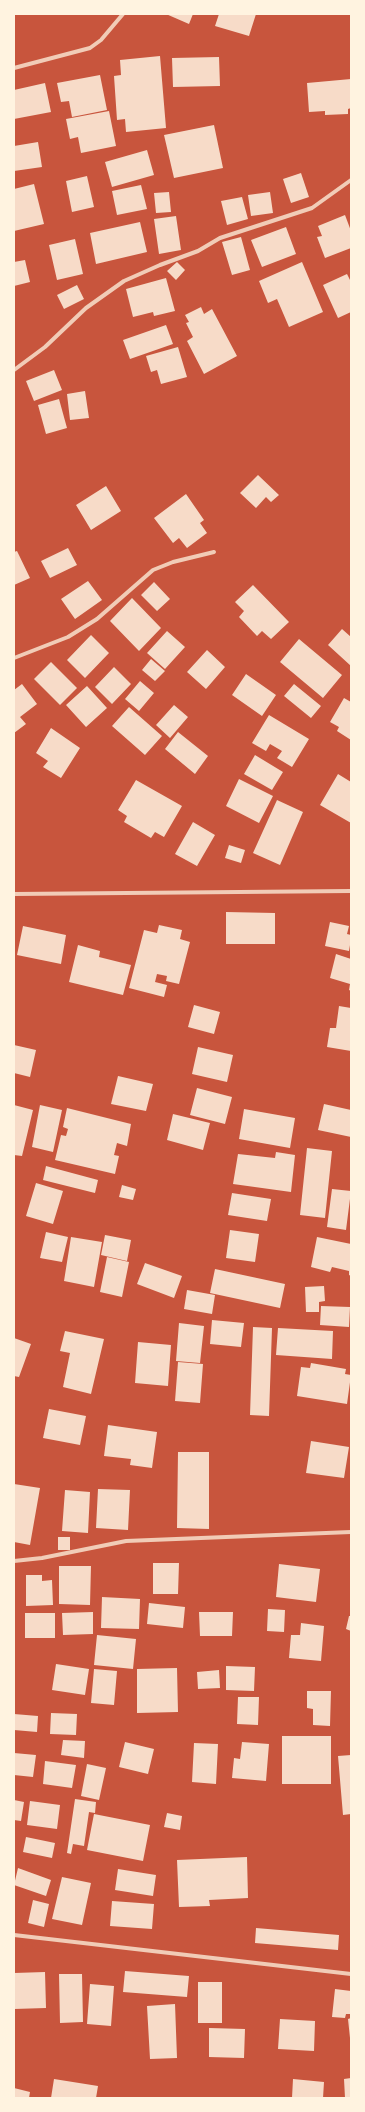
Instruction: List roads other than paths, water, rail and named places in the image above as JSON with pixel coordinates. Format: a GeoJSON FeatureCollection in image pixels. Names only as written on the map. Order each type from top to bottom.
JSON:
{"type":"FeatureCollection","features":[{"type":"Feature","properties":{"kind":"street"},"geometry":{"type":"LineString","coordinates":[[14,68],[90,48],[101,40],[123,14]]}},
{"type":"Feature","properties":{"kind":"street"},"geometry":{"type":"LineString","coordinates":[[14,362],[16,368],[45,347],[86,308],[124,281],[160,264],[198,251],[220,238],[312,208],[351,180]]}},
{"type":"Feature","properties":{"kind":"street"},"geometry":{"type":"LineString","coordinates":[[14,658],[68,637],[97,619],[154,570],[173,562],[214,552]]}},
{"type":"Feature","properties":{"kind":"street"},"geometry":{"type":"LineString","coordinates":[[14,894],[351,891]]}},
{"type":"Feature","properties":{"kind":"street"},"geometry":{"type":"LineString","coordinates":[[14,1561],[42,1558],[126,1541],[351,1532]]}},
{"type":"Feature","properties":{"kind":"street"},"geometry":{"type":"LineString","coordinates":[[14,1935],[351,1974]]}}]}
